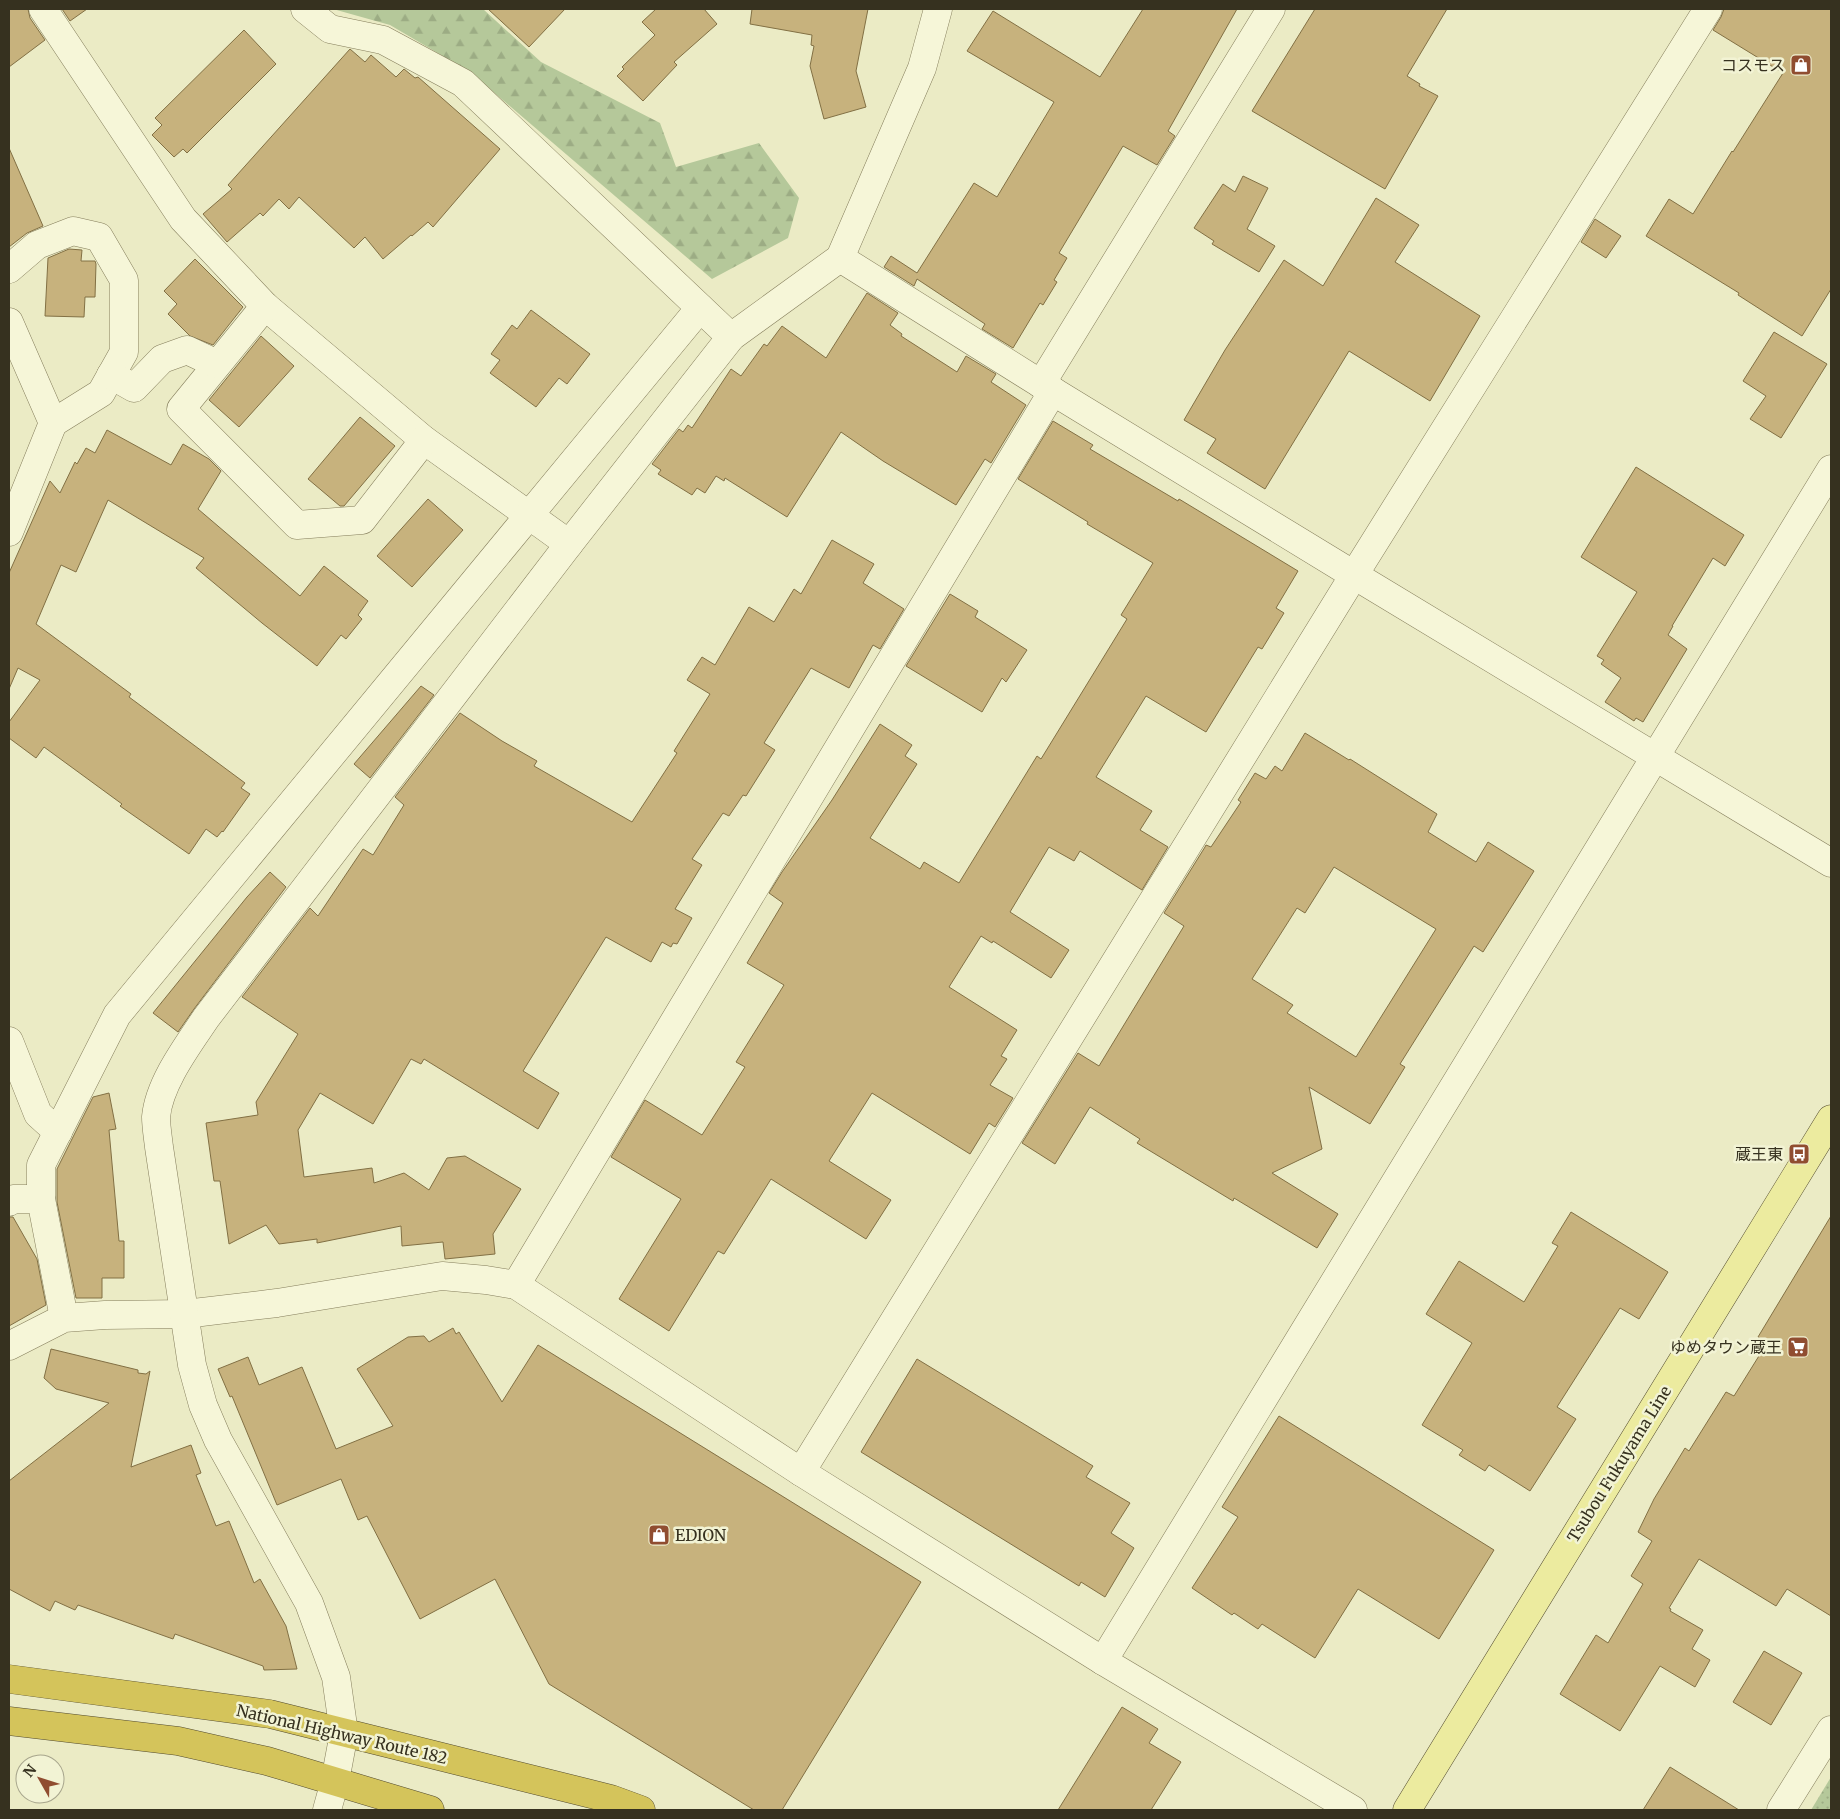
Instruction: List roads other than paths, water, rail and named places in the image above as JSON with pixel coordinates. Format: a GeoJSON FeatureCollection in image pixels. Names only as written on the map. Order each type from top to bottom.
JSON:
{"type":"FeatureCollection","features":[{"type":"Feature","properties":{"kind":"highway","name":"National Highway Route 182"},"geometry":{"type":"LineString","coordinates":[[9,1679],[270,1714],[611,1799],[641,1810]]}},
{"type":"Feature","properties":{"kind":"highway"},"geometry":{"type":"LineString","coordinates":[[9,1721],[178,1741],[267,1761],[430,1810]]}},
{"type":"Feature","properties":{"kind":"main road","name":"Tsubou Fukuyama Line"},"geometry":{"type":"LineString","coordinates":[[1407,1810],[1831,1118]]}},
{"type":"Feature","properties":{"kind":"street"},"geometry":{"type":"LineString","coordinates":[[43,9],[183,219],[265,306],[424,440],[569,544]]}},
{"type":"Feature","properties":{"kind":"street"},"geometry":{"type":"LineString","coordinates":[[305,9],[330,29],[383,40],[463,83],[731,337]]}},
{"type":"Feature","properties":{"kind":"street"},"geometry":{"type":"LineString","coordinates":[[327,1810],[335,1781],[344,1733],[336,1677],[309,1602],[218,1440],[202,1405],[192,1366],[159,1147],[156,1116],[163,1092],[172,1070],[206,1018],[569,544],[731,337],[840,258],[922,68],[938,9]]}},
{"type":"Feature","properties":{"kind":"street"},"geometry":{"type":"LineString","coordinates":[[516,1285],[1271,9]]}},
{"type":"Feature","properties":{"kind":"street"},"geometry":{"type":"LineString","coordinates":[[801,1472],[1354,575],[1708,9]]}},
{"type":"Feature","properties":{"kind":"street"},"geometry":{"type":"LineString","coordinates":[[9,269],[36,245],[73,231],[99,237],[124,280],[124,352],[101,393],[53,423],[9,532]]}},
{"type":"Feature","properties":{"kind":"street"},"geometry":{"type":"LineString","coordinates":[[840,258],[1354,575],[1831,863]]}},
{"type":"Feature","properties":{"kind":"street"},"geometry":{"type":"LineString","coordinates":[[265,306],[181,409],[297,525],[362,520],[424,440]]}},
{"type":"Feature","properties":{"kind":"street"},"geometry":{"type":"LineString","coordinates":[[64,1318],[41,1199],[41,1165],[117,1015],[700,308]]}},
{"type":"Feature","properties":{"kind":"street"},"geometry":{"type":"LineString","coordinates":[[9,322],[53,423]]}},
{"type":"Feature","properties":{"kind":"street"},"geometry":{"type":"LineString","coordinates":[[111,375],[134,388],[162,359],[187,350],[218,364]]}},
{"type":"Feature","properties":{"kind":"street"},"geometry":{"type":"LineString","coordinates":[[1104,1661],[1831,469]]}},
{"type":"Feature","properties":{"kind":"street"},"geometry":{"type":"LineString","coordinates":[[9,1041],[38,1114],[58,1132]]}},
{"type":"Feature","properties":{"kind":"street"},"geometry":{"type":"LineString","coordinates":[[9,1202],[13,1199],[41,1199]]}},
{"type":"Feature","properties":{"kind":"street"},"geometry":{"type":"LineString","coordinates":[[9,1346],[64,1318],[105,1314],[185,1314],[277,1303],[442,1276],[516,1285],[801,1472],[1104,1661],[1353,1810]]}},
{"type":"Feature","properties":{"kind":"street"},"geometry":{"type":"LineString","coordinates":[[1781,1810],[1831,1730]]}},
{"type":"Feature","properties":{"kind":"place","name":"コスモス"},"geometry":{"type":"Point","coordinates":[1801,65]}},
{"type":"Feature","properties":{"kind":"place","name":"蔵王東"},"geometry":{"type":"Point","coordinates":[1799,1154]}},
{"type":"Feature","properties":{"kind":"place","name":"ゆめタウン蔵王"},"geometry":{"type":"Point","coordinates":[1798,1347]}},
{"type":"Feature","properties":{"kind":"place","name":"EDION"},"geometry":{"type":"Point","coordinates":[659,1535]}}]}
